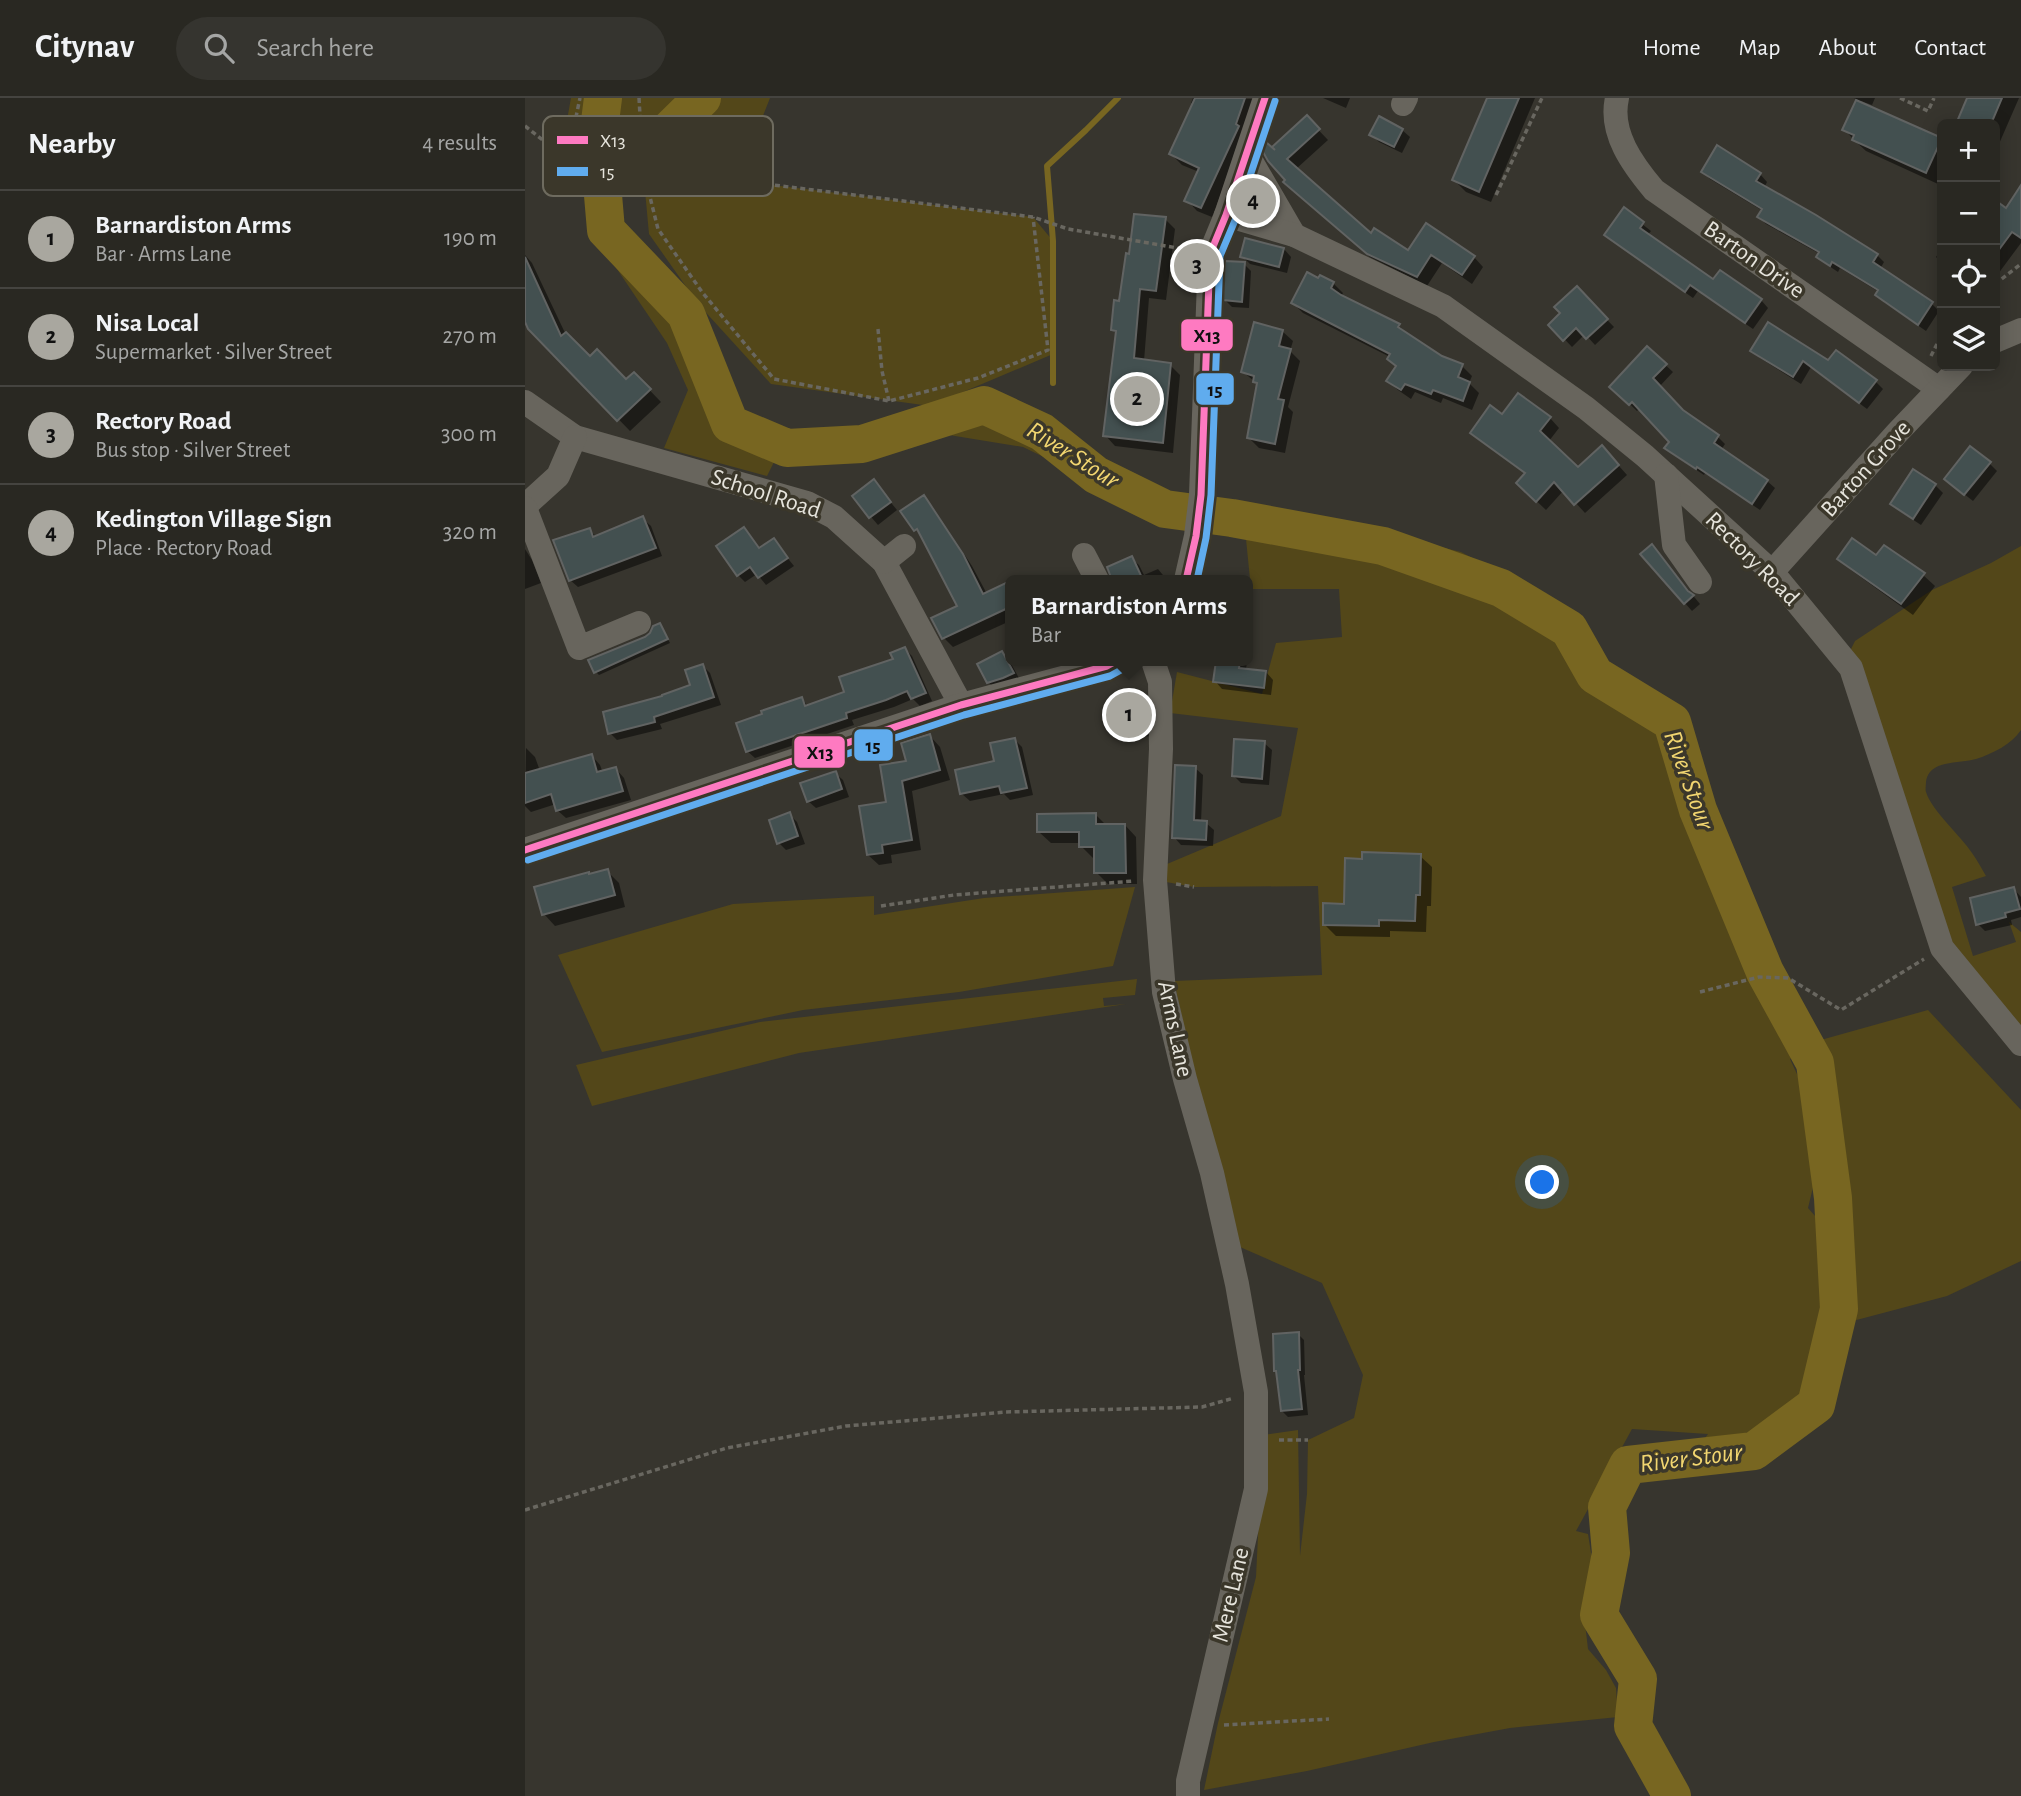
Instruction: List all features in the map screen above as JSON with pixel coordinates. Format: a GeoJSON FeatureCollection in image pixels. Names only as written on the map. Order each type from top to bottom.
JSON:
{"type":"FeatureCollection","features":[{"type":"Feature","properties":{"kind":"street"},"geometry":{"type":"LineString","coordinates":[[1187,575],[1201,495],[1210,254],[1226,215],[1265,98]]}},
{"type":"Feature","properties":{"kind":"street","name":"Barton Drive"},"geometry":{"type":"LineString","coordinates":[[1617,98],[1615,108],[1620,138],[1635,167],[1654,190],[1939,389]]}},
{"type":"Feature","properties":{"kind":"street"},"geometry":{"type":"LineString","coordinates":[[1247,154],[1294,234]]}},
{"type":"Feature","properties":{"kind":"street","name":"Rectory Road"},"geometry":{"type":"LineString","coordinates":[[1226,215],[1294,234],[1443,306],[1586,408],[1666,475],[1772,572],[1851,668],[1942,948],[2021,1044]]}},
{"type":"Feature","properties":{"kind":"street"},"geometry":{"type":"LineString","coordinates":[[2000,339],[2021,330]]}},
{"type":"Feature","properties":{"kind":"street","name":"Barton Grove"},"geometry":{"type":"LineString","coordinates":[[1772,572],[1896,433],[1956,371]]}},
{"type":"Feature","properties":{"kind":"street","name":"School Road"},"geometry":{"type":"LineString","coordinates":[[525,402],[575,437],[807,503],[834,517],[884,562],[961,705]]}},
{"type":"Feature","properties":{"kind":"street"},"geometry":{"type":"LineString","coordinates":[[575,437],[558,477],[525,507],[579,648],[639,623]]}},
{"type":"Feature","properties":{"kind":"street"},"geometry":{"type":"LineString","coordinates":[[1666,475],[1674,545],[1700,582]]}},
{"type":"Feature","properties":{"kind":"street"},"geometry":{"type":"LineString","coordinates":[[884,562],[904,546]]}},
{"type":"Feature","properties":{"kind":"street"},"geometry":{"type":"LineString","coordinates":[[1084,555],[1094,575]]}},
{"type":"Feature","properties":{"kind":"street"},"geometry":{"type":"LineString","coordinates":[[525,850],[961,705],[1107,666]]}},
{"type":"Feature","properties":{"kind":"street","name":"Arms Lane"},"geometry":{"type":"LineString","coordinates":[[1155,666],[1160,682],[1155,880],[1170,967],[1164,992],[1212,1173],[1237,1284],[1256,1392]]}},
{"type":"Feature","properties":{"kind":"street","name":"Mere Lane"},"geometry":{"type":"LineString","coordinates":[[1188,1796],[1188,1781],[1256,1489],[1256,1392]]}},
{"type":"Feature","properties":{"kind":"path"},"geometry":{"type":"LineString","coordinates":[[576,116],[580,98]]}},
{"type":"Feature","properties":{"kind":"path"},"geometry":{"type":"LineString","coordinates":[[639,98],[640,116]]}},
{"type":"Feature","properties":{"kind":"path"},"geometry":{"type":"LineString","coordinates":[[1496,195],[1542,98]]}},
{"type":"Feature","properties":{"kind":"path"},"geometry":{"type":"LineString","coordinates":[[1900,98],[1928,111],[1934,98]]}},
{"type":"Feature","properties":{"kind":"path"},"geometry":{"type":"LineString","coordinates":[[525,126],[543,140]]}},
{"type":"Feature","properties":{"kind":"path"},"geometry":{"type":"LineString","coordinates":[[773,185],[1033,216],[1068,229],[1210,254]]}},
{"type":"Feature","properties":{"kind":"path"},"geometry":{"type":"LineString","coordinates":[[650,196],[658,229],[702,292],[774,379],[889,401],[978,378],[1048,349],[1033,216]]}},
{"type":"Feature","properties":{"kind":"path"},"geometry":{"type":"LineString","coordinates":[[2000,280],[2021,264]]}},
{"type":"Feature","properties":{"kind":"path"},"geometry":{"type":"LineString","coordinates":[[878,329],[880,361],[889,401]]}},
{"type":"Feature","properties":{"kind":"path"},"geometry":{"type":"LineString","coordinates":[[881,906],[954,895],[1155,880]]}},
{"type":"Feature","properties":{"kind":"path"},"geometry":{"type":"LineString","coordinates":[[1700,992],[1759,976],[1788,978],[1841,1010],[1942,948]]}},
{"type":"Feature","properties":{"kind":"path"},"geometry":{"type":"LineString","coordinates":[[525,1510],[727,1448],[846,1426],[1006,1412],[1202,1407],[1256,1392]]}},
{"type":"Feature","properties":{"kind":"path"},"geometry":{"type":"LineString","coordinates":[[1256,1440],[1308,1440]]}},
{"type":"Feature","properties":{"kind":"path"},"geometry":{"type":"LineString","coordinates":[[1201,1726],[1329,1719]]}},
{"type":"Feature","properties":{"kind":"shaded area"},"geometry":{"type":"Polygon","coordinates":[[[571,98],[594,98],[591,116],[568,116],[571,98]]]}},
{"type":"Feature","properties":{"kind":"shaded area"},"geometry":{"type":"Polygon","coordinates":[[[620,98],[689,98],[670,116],[618,116],[620,98]]]}},
{"type":"Feature","properties":{"kind":"shaded area"},"geometry":{"type":"Polygon","coordinates":[[[714,98],[770,98],[763,116],[703,116],[714,98]]]}},
{"type":"Feature","properties":{"kind":"shaded area"},"geometry":{"type":"Polygon","coordinates":[[[773,185],[1033,217],[1053,241],[1053,354],[930,406],[771,384],[699,305],[649,234],[645,196],[773,196],[773,185]]]}},
{"type":"Feature","properties":{"kind":"shaded area"},"geometry":{"type":"Polygon","coordinates":[[[588,196],[609,196],[609,206],[625,242],[693,311],[737,407],[767,429],[802,437],[859,434],[950,403],[987,397],[1029,405],[1057,434],[1086,456],[1172,495],[1188,499],[1188,524],[1023,447],[949,435],[877,455],[776,458],[767,476],[664,448],[688,390],[667,343],[598,241],[588,196]]]}},
{"type":"Feature","properties":{"kind":"shaded area"},"geometry":{"type":"Polygon","coordinates":[[[1210,502],[1232,510],[1384,533],[1461,552],[1525,586],[1576,632],[1605,669],[1670,712],[1685,735],[1709,813],[1810,1043],[1928,1010],[2021,1110],[2021,1261],[1947,1296],[1849,1322],[1851,1297],[1828,1105],[1824,1090],[1810,1070],[1810,1044],[1790,1059],[1810,1102],[1815,1179],[1808,1208],[1823,1225],[1828,1270],[1821,1313],[1828,1318],[1824,1357],[1813,1384],[1797,1410],[1775,1433],[1751,1448],[1697,1460],[1702,1442],[1708,1434],[1632,1429],[1576,1531],[1588,1534],[1595,1578],[1592,1602],[1585,1623],[1588,1649],[1606,1670],[1616,1688],[1618,1717],[1510,1728],[1204,1790],[1218,1723],[1256,1577],[1263,1435],[1298,1430],[1300,1556],[1307,1494],[1308,1440],[1354,1418],[1363,1375],[1322,1283],[1240,1247],[1210,1145],[1174,981],[1322,975],[1318,886],[1194,887],[1155,880],[1167,864],[1281,816],[1298,728],[1170,713],[1177,672],[1262,694],[1276,643],[1342,637],[1339,589],[1253,589],[1246,539],[1206,533],[1210,502]]]}},
{"type":"Feature","properties":{"kind":"shaded area"},"geometry":{"type":"Polygon","coordinates":[[[2021,546],[2021,730],[2007,744],[1989,754],[1933,769],[1928,775],[1926,792],[1934,807],[1967,846],[1986,876],[1952,887],[1973,956],[2016,942],[2009,922],[2021,932],[2021,1034],[1959,967],[1849,653],[1855,641],[1932,590],[2021,546]]]}},
{"type":"Feature","properties":{"kind":"shaded area"},"geometry":{"type":"Polygon","coordinates":[[[1135,887],[1113,966],[959,992],[803,1010],[602,1052],[558,955],[733,904],[874,896],[874,915],[984,898],[1135,887]]]}},
{"type":"Feature","properties":{"kind":"shaded area"},"geometry":{"type":"Polygon","coordinates":[[[1137,979],[1135,995],[1103,998],[1104,1006],[1126,1004],[799,1053],[592,1106],[576,1065],[760,1022],[1137,979]]]}},
{"type":"Feature","properties":{"kind":"building"},"geometry":{"type":"Polygon","coordinates":[[[1195,98],[1245,98],[1236,124],[1239,126],[1201,208],[1184,201],[1199,168],[1169,154],[1195,98]]]}},
{"type":"Feature","properties":{"kind":"building"},"geometry":{"type":"Polygon","coordinates":[[[1487,98],[1519,98],[1479,192],[1452,180],[1487,98]]]}},
{"type":"Feature","properties":{"kind":"building"},"geometry":{"type":"Polygon","coordinates":[[[1967,98],[2002,98],[1993,119],[1958,119],[1967,98]]]}},
{"type":"Feature","properties":{"kind":"building"},"geometry":{"type":"Polygon","coordinates":[[[1856,100],[1937,136],[1937,149],[1926,173],[1852,140],[1854,135],[1842,130],[1856,100]]]}},
{"type":"Feature","properties":{"kind":"building"},"geometry":{"type":"Polygon","coordinates":[[[1307,115],[1320,129],[1287,159],[1371,233],[1374,228],[1408,250],[1426,223],[1475,256],[1462,275],[1431,255],[1417,277],[1367,254],[1283,182],[1285,180],[1263,152],[1266,142],[1275,150],[1272,147],[1307,115]]]}},
{"type":"Feature","properties":{"kind":"building"},"geometry":{"type":"Polygon","coordinates":[[[1379,116],[1403,129],[1394,147],[1369,135],[1379,116]]]}},
{"type":"Feature","properties":{"kind":"building"},"geometry":{"type":"Polygon","coordinates":[[[1717,145],[1761,173],[1756,181],[1878,254],[1873,262],[1933,302],[1918,325],[1875,295],[1878,290],[1832,262],[1830,266],[1816,257],[1819,252],[1757,217],[1762,209],[1701,172],[1717,145]]]}},
{"type":"Feature","properties":{"kind":"building"},"geometry":{"type":"Polygon","coordinates":[[[2021,185],[2021,238],[2012,232],[2000,248],[2000,204],[2006,208],[2021,185]]]}},
{"type":"Feature","properties":{"kind":"building"},"geometry":{"type":"Polygon","coordinates":[[[1624,207],[1644,222],[1640,228],[1713,279],[1720,270],[1762,299],[1745,323],[1690,285],[1685,292],[1604,235],[1624,207]]]}},
{"type":"Feature","properties":{"kind":"building"},"geometry":{"type":"Polygon","coordinates":[[[1134,214],[1166,217],[1156,291],[1140,289],[1134,358],[1171,363],[1163,443],[1103,436],[1116,331],[1111,330],[1114,300],[1119,301],[1134,214]]]}},
{"type":"Feature","properties":{"kind":"building"},"geometry":{"type":"Polygon","coordinates":[[[1245,238],[1284,248],[1279,267],[1240,257],[1245,238]]]}},
{"type":"Feature","properties":{"kind":"building"},"geometry":{"type":"Polygon","coordinates":[[[525,257],[561,336],[566,332],[590,356],[597,349],[626,379],[634,372],[651,389],[617,421],[528,329],[525,322],[525,257]]]}},
{"type":"Feature","properties":{"kind":"building"},"geometry":{"type":"Polygon","coordinates":[[[1225,261],[1245,262],[1242,302],[1223,300],[1225,261]]]}},
{"type":"Feature","properties":{"kind":"building"},"geometry":{"type":"Polygon","coordinates":[[[1307,272],[1334,282],[1331,288],[1341,295],[1400,324],[1398,327],[1442,356],[1463,364],[1458,377],[1470,382],[1463,401],[1433,390],[1431,394],[1405,384],[1401,390],[1386,381],[1396,366],[1387,359],[1390,354],[1291,303],[1307,272]]]}},
{"type":"Feature","properties":{"kind":"building"},"geometry":{"type":"Polygon","coordinates":[[[1577,286],[1608,319],[1586,339],[1576,328],[1563,341],[1548,325],[1560,313],[1554,307],[1577,286]]]}},
{"type":"Feature","properties":{"kind":"building"},"geometry":{"type":"Polygon","coordinates":[[[1254,322],[1283,330],[1279,346],[1291,349],[1278,399],[1284,400],[1275,444],[1247,438],[1257,383],[1253,382],[1254,376],[1241,372],[1254,322]]]}},
{"type":"Feature","properties":{"kind":"building"},"geometry":{"type":"Polygon","coordinates":[[[1768,322],[1828,360],[1836,350],[1877,380],[1859,403],[1803,361],[1793,377],[1750,351],[1768,322]]]}},
{"type":"Feature","properties":{"kind":"building"},"geometry":{"type":"Polygon","coordinates":[[[1647,346],[1667,364],[1653,378],[1683,410],[1719,435],[1714,443],[1768,480],[1752,504],[1664,448],[1669,442],[1632,402],[1629,405],[1609,387],[1647,346]]]}},
{"type":"Feature","properties":{"kind":"building"},"geometry":{"type":"Polygon","coordinates":[[[1518,393],[1551,417],[1540,431],[1578,467],[1602,445],[1619,465],[1574,505],[1554,482],[1536,502],[1516,483],[1525,473],[1470,433],[1490,405],[1502,414],[1518,393]]]}},
{"type":"Feature","properties":{"kind":"building"},"geometry":{"type":"Polygon","coordinates":[[[1970,446],[1991,462],[1964,495],[1944,479],[1970,446]]]}},
{"type":"Feature","properties":{"kind":"building"},"geometry":{"type":"Polygon","coordinates":[[[1913,469],[1936,484],[1913,519],[1890,504],[1913,469]]]}},
{"type":"Feature","properties":{"kind":"building"},"geometry":{"type":"Polygon","coordinates":[[[874,479],[891,502],[869,518],[852,496],[874,479]]]}},
{"type":"Feature","properties":{"kind":"building"},"geometry":{"type":"Polygon","coordinates":[[[924,495],[963,554],[983,594],[1005,583],[1005,609],[942,639],[931,618],[957,606],[917,529],[914,531],[900,511],[924,495]]]}},
{"type":"Feature","properties":{"kind":"building"},"geometry":{"type":"Polygon","coordinates":[[[643,516],[656,548],[569,581],[553,540],[590,528],[593,537],[643,516]]]}},
{"type":"Feature","properties":{"kind":"building"},"geometry":{"type":"Polygon","coordinates":[[[744,527],[759,548],[774,538],[788,558],[758,578],[750,567],[737,576],[716,546],[744,527]]]}},
{"type":"Feature","properties":{"kind":"building"},"geometry":{"type":"Polygon","coordinates":[[[1852,538],[1876,555],[1884,545],[1925,573],[1901,604],[1837,559],[1852,538]]]}},
{"type":"Feature","properties":{"kind":"building"},"geometry":{"type":"Polygon","coordinates":[[[1652,544],[1694,595],[1684,604],[1640,554],[1652,544]]]}},
{"type":"Feature","properties":{"kind":"building"},"geometry":{"type":"Polygon","coordinates":[[[1132,556],[1141,575],[1110,575],[1107,567],[1132,556]]]}},
{"type":"Feature","properties":{"kind":"building"},"geometry":{"type":"Polygon","coordinates":[[[660,623],[668,639],[594,673],[588,660],[645,637],[653,626],[660,623]]]}},
{"type":"Feature","properties":{"kind":"building"},"geometry":{"type":"Polygon","coordinates":[[[905,647],[926,693],[911,699],[907,691],[846,713],[847,718],[746,752],[736,723],[802,697],[805,706],[844,692],[839,677],[893,659],[890,653],[905,647]]]}},
{"type":"Feature","properties":{"kind":"building"},"geometry":{"type":"Polygon","coordinates":[[[1002,651],[1005,666],[1010,666],[1014,673],[987,683],[977,664],[1002,651]]]}},
{"type":"Feature","properties":{"kind":"building"},"geometry":{"type":"Polygon","coordinates":[[[703,664],[714,697],[654,717],[655,722],[608,734],[603,712],[662,696],[690,685],[685,670],[703,664]]]}},
{"type":"Feature","properties":{"kind":"building"},"geometry":{"type":"Polygon","coordinates":[[[1215,666],[1239,666],[1266,671],[1264,688],[1213,682],[1215,666]]]}},
{"type":"Feature","properties":{"kind":"building"},"geometry":{"type":"Polygon","coordinates":[[[1145,699],[1146,729],[1111,732],[1109,702],[1145,699]]]}},
{"type":"Feature","properties":{"kind":"building"},"geometry":{"type":"Polygon","coordinates":[[[930,734],[940,770],[902,781],[912,840],[882,845],[883,853],[867,855],[859,806],[886,802],[880,765],[906,761],[901,743],[930,734]]]}},
{"type":"Feature","properties":{"kind":"building"},"geometry":{"type":"Polygon","coordinates":[[[1015,738],[1027,788],[1001,793],[999,786],[960,794],[955,770],[994,761],[990,743],[1015,738]]]}},
{"type":"Feature","properties":{"kind":"building"},"geometry":{"type":"Polygon","coordinates":[[[1234,739],[1265,741],[1262,779],[1232,776],[1234,739]]]}},
{"type":"Feature","properties":{"kind":"building"},"geometry":{"type":"Polygon","coordinates":[[[592,754],[597,772],[616,767],[623,791],[556,811],[551,794],[525,803],[525,773],[592,754]]]}},
{"type":"Feature","properties":{"kind":"building"},"geometry":{"type":"Polygon","coordinates":[[[1175,765],[1196,766],[1194,820],[1207,821],[1206,840],[1172,838],[1175,765]]]}},
{"type":"Feature","properties":{"kind":"building"},"geometry":{"type":"Polygon","coordinates":[[[836,771],[842,789],[807,802],[800,783],[836,771]]]}},
{"type":"Feature","properties":{"kind":"building"},"geometry":{"type":"Polygon","coordinates":[[[790,812],[798,836],[777,844],[769,820],[790,812]]]}},
{"type":"Feature","properties":{"kind":"building"},"geometry":{"type":"Polygon","coordinates":[[[1096,813],[1096,824],[1125,824],[1126,873],[1094,873],[1094,847],[1079,847],[1079,832],[1037,832],[1037,814],[1096,813]]]}},
{"type":"Feature","properties":{"kind":"building"},"geometry":{"type":"Polygon","coordinates":[[[1362,852],[1421,854],[1420,895],[1416,895],[1415,921],[1379,920],[1379,926],[1323,925],[1323,903],[1344,904],[1345,858],[1362,859],[1362,852]]]}},
{"type":"Feature","properties":{"kind":"building"},"geometry":{"type":"Polygon","coordinates":[[[608,869],[615,895],[542,915],[534,887],[608,869]]]}},
{"type":"Feature","properties":{"kind":"building"},"geometry":{"type":"Polygon","coordinates":[[[2014,887],[2020,909],[2005,913],[2006,917],[1976,925],[1970,898],[2014,887]]]}},
{"type":"Feature","properties":{"kind":"building"},"geometry":{"type":"Polygon","coordinates":[[[1299,1332],[1298,1370],[1302,1409],[1281,1411],[1274,1371],[1273,1334],[1299,1332]]]}},
{"type":"Feature","properties":{"kind":"waterway","name":"River Stour"},"geometry":{"type":"LineString","coordinates":[[601,116],[603,98]]}},
{"type":"Feature","properties":{"kind":"waterway","name":"River Stour"},"geometry":{"type":"LineString","coordinates":[[684,116],[702,98]]}},
{"type":"Feature","properties":{"kind":"waterway"},"geometry":{"type":"LineString","coordinates":[[1053,383],[1053,241],[1047,166],[1118,98]]}},
{"type":"Feature","properties":{"kind":"waterway","name":"River Stour"},"geometry":{"type":"LineString","coordinates":[[603,196],[606,230],[686,314],[730,424],[787,448],[862,444],[984,405],[1042,432],[1096,475],[1165,509],[1232,518],[1383,546],[1501,588],[1569,629],[1595,675],[1672,722],[1698,810],[1765,972],[1815,1063],[1833,1198],[1839,1309],[1816,1405],[1754,1451],[1628,1465],[1607,1507],[1611,1553],[1599,1615],[1638,1679],[1633,1726],[1672,1796]]}},
{"type":"Feature","properties":{"kind":"transit line","name":"X13"},"geometry":{"type":"LineString","coordinates":[[1187,575],[1201,495],[1210,254],[1226,215],[1265,98]]}},
{"type":"Feature","properties":{"kind":"transit line","name":"15"},"geometry":{"type":"LineString","coordinates":[[1198,575],[1211,495],[1220,256],[1236,218],[1275,101]]}},
{"type":"Feature","properties":{"kind":"transit line","name":"X13"},"geometry":{"type":"LineString","coordinates":[[525,850],[961,705],[1107,666]]}},
{"type":"Feature","properties":{"kind":"transit line","name":"15"},"geometry":{"type":"LineString","coordinates":[[528,860],[964,715],[1110,676],[1121,670]]}},
{"type":"Feature","properties":{"kind":"place","name":"Kedington Village Sign"},"geometry":{"type":"Point","coordinates":[1253,201]}},
{"type":"Feature","properties":{"kind":"place","name":"Rectory Road"},"geometry":{"type":"Point","coordinates":[1197,266]}},
{"type":"Feature","properties":{"kind":"place","name":"Nisa Local"},"geometry":{"type":"Point","coordinates":[1137,399]}},
{"type":"Feature","properties":{"kind":"place","name":"Barnardiston Arms"},"geometry":{"type":"Point","coordinates":[1129,715]}}]}
